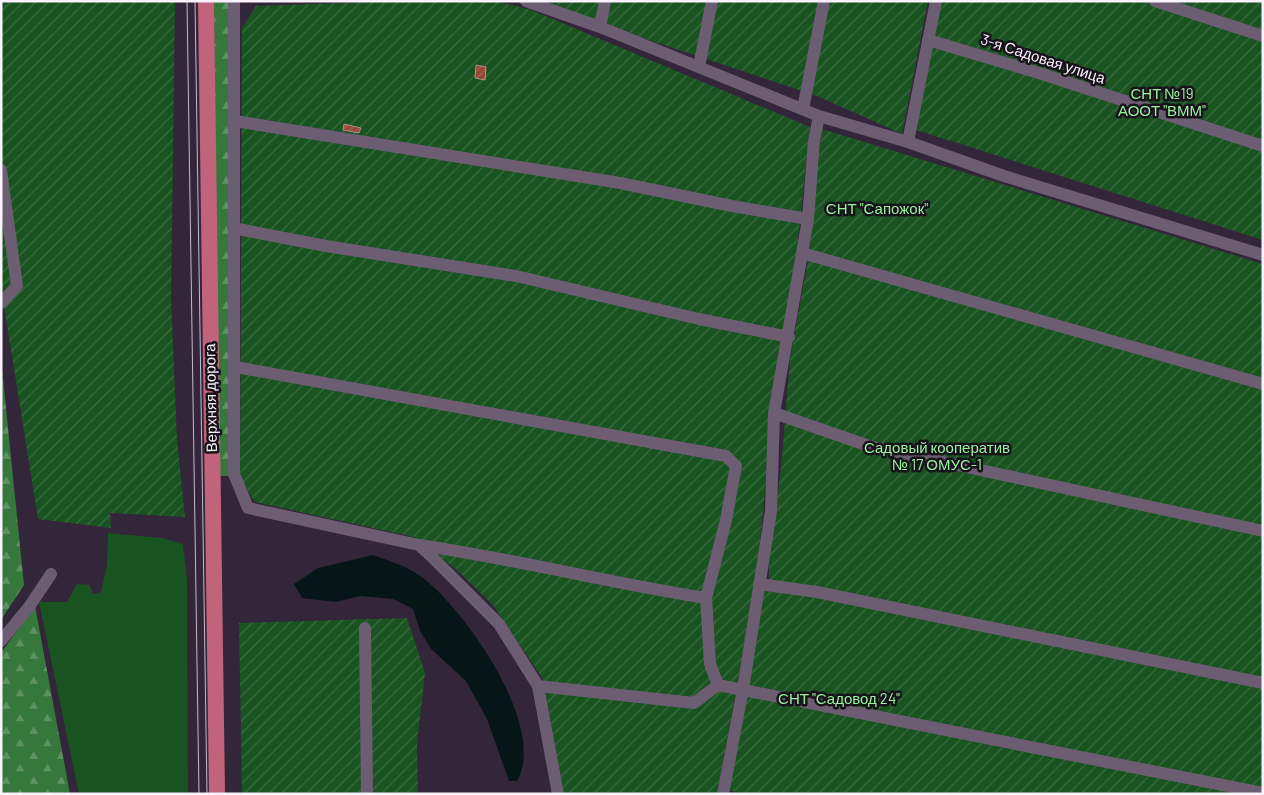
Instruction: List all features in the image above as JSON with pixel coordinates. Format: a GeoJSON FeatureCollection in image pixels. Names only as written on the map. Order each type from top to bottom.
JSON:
{"type":"FeatureCollection","features":[{"type":"Feature","properties":{"kind":"main road","name":"Верхняя дорога"},"geometry":{"type":"LineString","coordinates":[[206,1],[217,794]]}},
{"type":"Feature","properties":{"kind":"street"},"geometry":{"type":"LineString","coordinates":[[234,1],[233,90],[235,121],[233,228],[236,367],[234,474],[248,508],[419,546],[464,552],[637,587],[706,598]]}},
{"type":"Feature","properties":{"kind":"street"},"geometry":{"type":"LineString","coordinates":[[526,1],[600,27],[819,116],[908,142],[1004,176],[1263,255]]}},
{"type":"Feature","properties":{"kind":"street"},"geometry":{"type":"LineString","coordinates":[[600,27],[605,1]]}},
{"type":"Feature","properties":{"kind":"street"},"geometry":{"type":"LineString","coordinates":[[699,67],[712,1]]}},
{"type":"Feature","properties":{"kind":"street"},"geometry":{"type":"LineString","coordinates":[[803,109],[824,1]]}},
{"type":"Feature","properties":{"kind":"street"},"geometry":{"type":"LineString","coordinates":[[908,142],[936,1]]}},
{"type":"Feature","properties":{"kind":"street"},"geometry":{"type":"LineString","coordinates":[[1155,1],[1263,36]]}},
{"type":"Feature","properties":{"kind":"street","name":"3-я Садовая улица"},"geometry":{"type":"LineString","coordinates":[[928,40],[1042,74],[1263,146]]}},
{"type":"Feature","properties":{"kind":"street"},"geometry":{"type":"LineString","coordinates":[[723,794],[743,689],[771,511],[774,413],[789,337],[808,219],[814,141],[819,116]]}},
{"type":"Feature","properties":{"kind":"street"},"geometry":{"type":"LineString","coordinates":[[235,121],[620,183],[732,206],[808,219]]}},
{"type":"Feature","properties":{"kind":"street"},"geometry":{"type":"LineString","coordinates":[[1,170],[17,286],[1,303]]}},
{"type":"Feature","properties":{"kind":"street"},"geometry":{"type":"LineString","coordinates":[[233,228],[326,246],[516,276],[699,319],[789,337]]}},
{"type":"Feature","properties":{"kind":"street"},"geometry":{"type":"LineString","coordinates":[[802,253],[1263,384]]}},
{"type":"Feature","properties":{"kind":"street"},"geometry":{"type":"LineString","coordinates":[[236,367],[726,456],[736,466],[726,520],[706,598],[710,664],[718,685]]}},
{"type":"Feature","properties":{"kind":"street"},"geometry":{"type":"LineString","coordinates":[[774,413],[870,446],[1263,531]]}},
{"type":"Feature","properties":{"kind":"street"},"geometry":{"type":"LineString","coordinates":[[419,546],[499,624],[538,686],[558,794]]}},
{"type":"Feature","properties":{"kind":"street"},"geometry":{"type":"LineString","coordinates":[[1,641],[51,574]]}},
{"type":"Feature","properties":{"kind":"street"},"geometry":{"type":"LineString","coordinates":[[759,584],[817,592],[1263,683]]}},
{"type":"Feature","properties":{"kind":"street"},"geometry":{"type":"LineString","coordinates":[[365,628],[367,794]]}},
{"type":"Feature","properties":{"kind":"street"},"geometry":{"type":"LineString","coordinates":[[538,686],[694,703],[718,685],[1263,794]]}},
{"type":"Feature","properties":{"kind":"green space"},"geometry":{"type":"Polygon","coordinates":[[[1,1],[175,1],[171,298],[177,440],[185,517],[110,513],[111,528],[38,519],[1,287],[1,1]]]}},
{"type":"Feature","properties":{"kind":"green space"},"geometry":{"type":"Polygon","coordinates":[[[214,1],[230,1],[229,476],[218,476],[214,1]]]}},
{"type":"Feature","properties":{"kind":"green space"},"geometry":{"type":"Polygon","coordinates":[[[406,1],[496,1],[531,10],[810,127],[797,248],[768,460],[756,584],[717,794],[564,794],[543,679],[493,605],[456,569],[414,537],[255,502],[240,479],[242,28],[256,6],[406,1]]]}},
{"type":"Feature","properties":{"kind":"green space"},"geometry":{"type":"Polygon","coordinates":[[[545,1],[928,1],[902,134],[817,96],[604,25],[545,1]]]}},
{"type":"Feature","properties":{"kind":"green space","name":"СНТ №19 АООТ \"ВММ\""},"geometry":{"type":"Polygon","coordinates":[[[941,1],[1263,1],[1263,240],[916,130],[941,1]]]}},
{"type":"Feature","properties":{"kind":"green space","name":"СНТ \"Сапожок\""},"geometry":{"type":"Polygon","coordinates":[[[822,129],[1263,264],[1263,379],[808,252],[822,129]]]}},
{"type":"Feature","properties":{"kind":"green space","name":"Садовый кооператив № 17 ОМУС-1"},"geometry":{"type":"Polygon","coordinates":[[[808,260],[1263,387],[1263,678],[769,580],[769,561],[781,469],[790,359],[808,260]]]}},
{"type":"Feature","properties":{"kind":"green space"},"geometry":{"type":"Polygon","coordinates":[[[1,359],[24,585],[1,620],[1,359]]]}},
{"type":"Feature","properties":{"kind":"green space"},"geometry":{"type":"Polygon","coordinates":[[[108,533],[162,538],[183,544],[187,579],[188,794],[79,794],[39,602],[67,602],[77,584],[90,585],[93,594],[101,592],[107,565],[108,533]]]}},
{"type":"Feature","properties":{"kind":"green space","name":"СНТ \"Садовод 24\""},"geometry":{"type":"Polygon","coordinates":[[[768,587],[1263,689],[1263,794],[745,794],[728,790],[761,595],[768,587]]]}},
{"type":"Feature","properties":{"kind":"green space"},"geometry":{"type":"Polygon","coordinates":[[[35,606],[70,794],[1,794],[1,653],[35,606]]]}},
{"type":"Feature","properties":{"kind":"green space"},"geometry":{"type":"Polygon","coordinates":[[[407,618],[425,673],[417,744],[418,794],[242,794],[239,623],[407,618]]]}},
{"type":"Feature","properties":{"kind":"shaded area"},"geometry":{"type":"Polygon","coordinates":[[[373,555],[416,573],[435,588],[476,637],[511,699],[521,730],[524,758],[517,781],[509,781],[487,719],[466,681],[431,649],[420,631],[413,609],[393,599],[360,596],[336,602],[302,598],[294,584],[318,568],[373,555]]]}},
{"type":"Feature","properties":{"kind":"building"},"geometry":{"type":"Polygon","coordinates":[[[476,65],[486,67],[485,80],[475,78],[476,65]]]}},
{"type":"Feature","properties":{"kind":"building"},"geometry":{"type":"Polygon","coordinates":[[[344,124],[361,128],[359,133],[343,130],[344,124]]]}},
{"type":"Feature","properties":{"kind":"tram line"},"geometry":{"type":"LineString","coordinates":[[187,1],[199,794]]}},
{"type":"Feature","properties":{"kind":"tram line"},"geometry":{"type":"LineString","coordinates":[[195,1],[207,794]]}}]}
